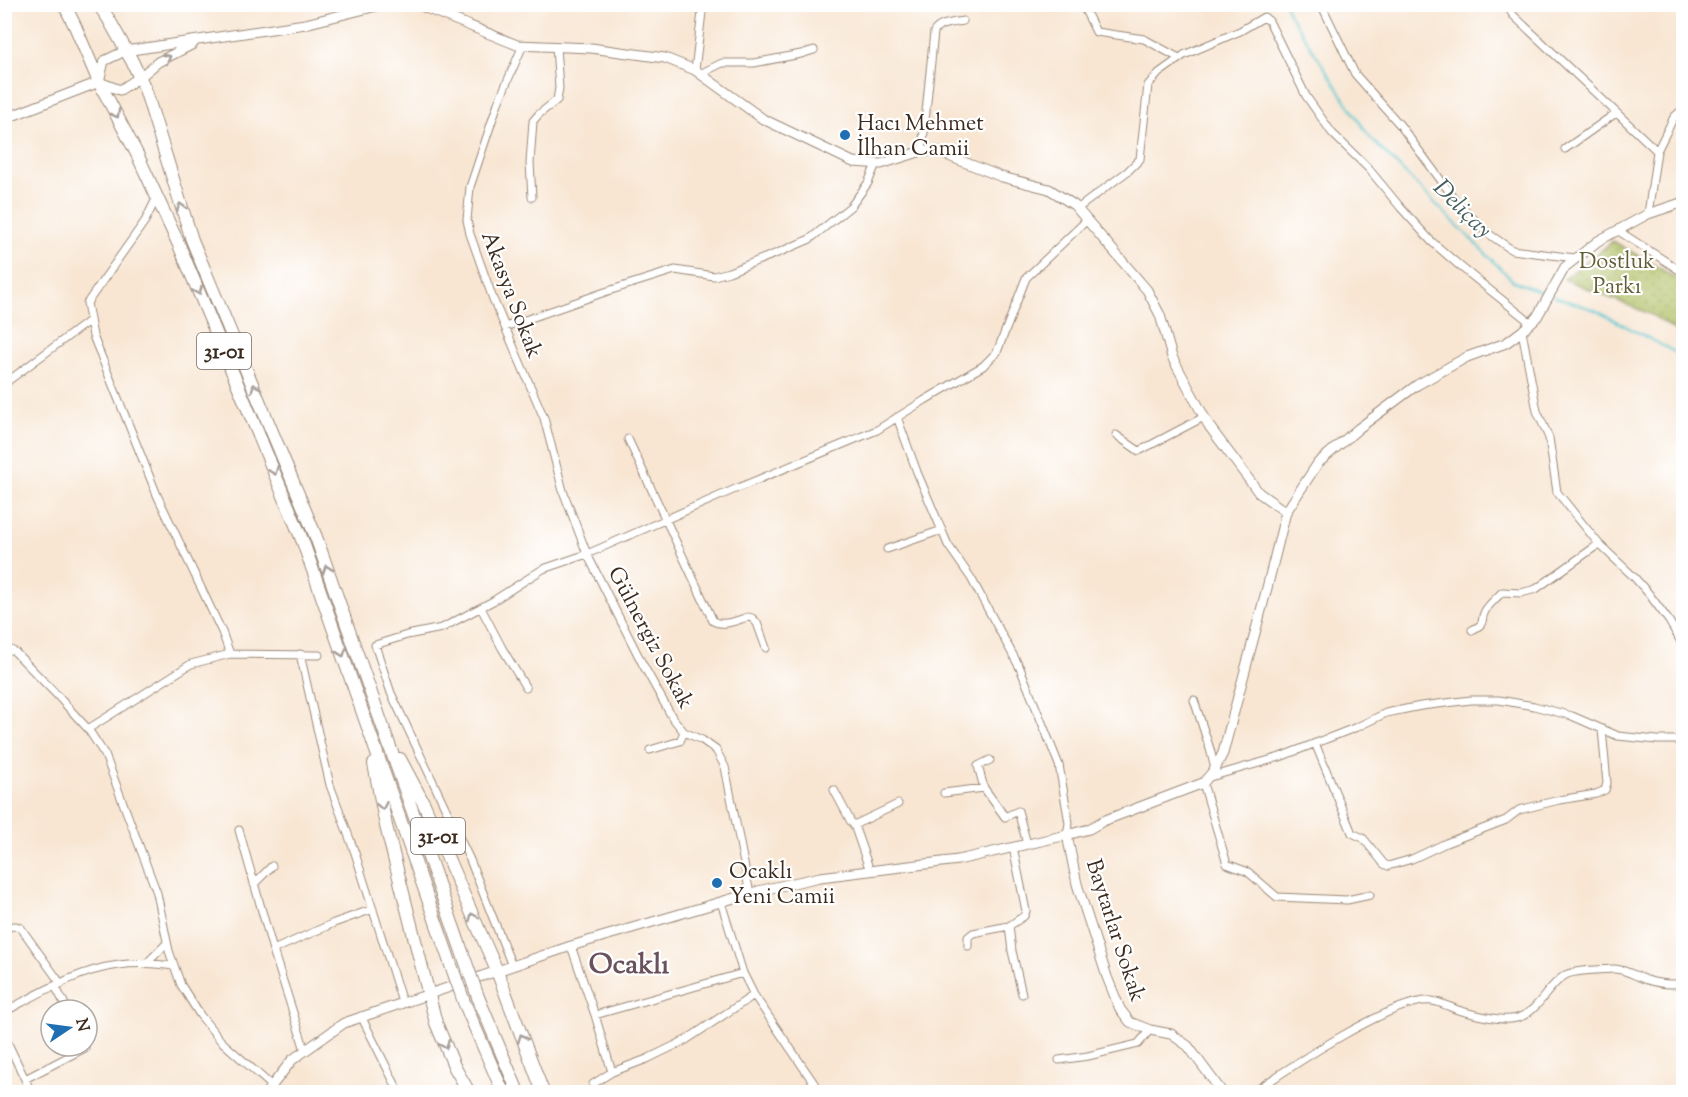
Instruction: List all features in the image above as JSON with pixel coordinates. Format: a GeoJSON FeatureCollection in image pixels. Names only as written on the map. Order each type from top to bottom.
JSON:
{"type":"FeatureCollection","features":[{"type":"Feature","properties":{"kind":"highway","name":"31-01"},"geometry":{"type":"LineString","coordinates":[[64,4],[99,82],[157,197],[303,542],[361,707],[386,826],[429,994]]}},
{"type":"Feature","properties":{"kind":"highway","name":"31-01"},"geometry":{"type":"LineString","coordinates":[[98,4],[140,77],[192,240],[316,537],[374,703],[399,758],[424,804],[497,971]]}},
{"type":"Feature","properties":{"kind":"highway"},"geometry":{"type":"LineString","coordinates":[[374,703],[478,997],[518,1092]]}},
{"type":"Feature","properties":{"kind":"highway"},"geometry":{"type":"LineString","coordinates":[[361,707],[464,1002],[503,1092]]}},
{"type":"Feature","properties":{"kind":"highway"},"geometry":{"type":"LineString","coordinates":[[497,971],[543,1092]]}},
{"type":"Feature","properties":{"kind":"highway"},"geometry":{"type":"LineString","coordinates":[[429,994],[436,1023],[455,1068],[470,1092]]}},
{"type":"Feature","properties":{"kind":"street"},"geometry":{"type":"LineString","coordinates":[[99,82],[104,61],[125,51],[305,24],[385,4]]}},
{"type":"Feature","properties":{"kind":"street"},"geometry":{"type":"LineString","coordinates":[[416,4],[517,45],[591,48],[665,58],[698,72],[763,119],[853,162],[881,164],[922,151],[936,151],[1002,177],[1049,189],[1074,205],[1147,290],[1160,315],[1172,357],[1209,426],[1259,493],[1286,512]]}},
{"type":"Feature","properties":{"kind":"street"},"geometry":{"type":"LineString","coordinates":[[698,72],[703,4]]}},
{"type":"Feature","properties":{"kind":"street"},"geometry":{"type":"LineString","coordinates":[[1082,4],[1096,32],[1144,39],[1179,58]]}},
{"type":"Feature","properties":{"kind":"street"},"geometry":{"type":"LineString","coordinates":[[1321,4],[1354,74],[1400,125],[1454,198],[1486,232],[1512,250],[1575,258]]}},
{"type":"Feature","properties":{"kind":"street"},"geometry":{"type":"LineString","coordinates":[[1506,4],[1513,15],[1657,151]]}},
{"type":"Feature","properties":{"kind":"street"},"geometry":{"type":"LineString","coordinates":[[1077,209],[1128,171],[1140,159],[1148,85],[1159,73],[1179,58],[1240,31],[1264,17],[1269,21],[1306,96],[1332,134],[1368,168],[1431,241],[1461,267],[1534,320]]}},
{"type":"Feature","properties":{"kind":"street"},"geometry":{"type":"LineString","coordinates":[[922,151],[934,32],[939,26],[963,21]]}},
{"type":"Feature","properties":{"kind":"street"},"geometry":{"type":"LineString","coordinates":[[4,119],[99,82],[120,90],[158,62],[200,41]]}},
{"type":"Feature","properties":{"kind":"street","name":"Akasya Sokak"},"geometry":{"type":"LineString","coordinates":[[522,45],[498,103],[470,187],[467,220],[493,299],[544,418],[563,491],[587,554]]}},
{"type":"Feature","properties":{"kind":"street"},"geometry":{"type":"LineString","coordinates":[[532,197],[530,163],[533,121],[557,100],[559,88],[555,47]]}},
{"type":"Feature","properties":{"kind":"street"},"geometry":{"type":"LineString","coordinates":[[698,72],[722,63],[753,63],[814,50]]}},
{"type":"Feature","properties":{"kind":"street"},"geometry":{"type":"LineString","coordinates":[[1648,214],[1657,151],[1674,117],[1683,108]]}},
{"type":"Feature","properties":{"kind":"street"},"geometry":{"type":"LineString","coordinates":[[1564,149],[1616,113]]}},
{"type":"Feature","properties":{"kind":"street"},"geometry":{"type":"LineString","coordinates":[[505,327],[675,270],[714,276],[729,272],[810,239],[851,206],[868,183],[876,164]]}},
{"type":"Feature","properties":{"kind":"street"},"geometry":{"type":"LineString","coordinates":[[157,197],[145,221],[87,303],[93,336],[157,495],[222,632],[230,654]]}},
{"type":"Feature","properties":{"kind":"street"},"geometry":{"type":"LineString","coordinates":[[1205,780],[1215,769],[1226,742],[1286,512],[1318,463],[1359,428],[1417,385],[1467,357],[1506,343],[1522,331],[1534,320],[1559,276],[1575,258],[1617,230],[1648,214],[1683,202]]}},
{"type":"Feature","properties":{"kind":"street"},"geometry":{"type":"LineString","coordinates":[[512,966],[470,861],[391,693],[375,645],[407,635],[442,628],[481,608],[543,569],[587,554],[877,430],[983,366],[997,352],[1026,278],[1087,220]]}},
{"type":"Feature","properties":{"kind":"street"},"geometry":{"type":"LineString","coordinates":[[1617,230],[1683,273]]}},
{"type":"Feature","properties":{"kind":"street"},"geometry":{"type":"LineString","coordinates":[[4,388],[8,381],[90,320]]}},
{"type":"Feature","properties":{"kind":"street"},"geometry":{"type":"LineString","coordinates":[[1522,331],[1537,411],[1549,438],[1557,492],[1599,544],[1649,594],[1669,621],[1683,647]]}},
{"type":"Feature","properties":{"kind":"street"},"geometry":{"type":"LineString","coordinates":[[897,417],[948,545],[971,578],[1020,668],[1059,765],[1069,823],[1067,835]]}},
{"type":"Feature","properties":{"kind":"street"},"geometry":{"type":"LineString","coordinates":[[1116,435],[1139,451],[1204,417]]}},
{"type":"Feature","properties":{"kind":"street"},"geometry":{"type":"LineString","coordinates":[[628,439],[713,621],[722,624],[752,618],[757,623],[766,648]]}},
{"type":"Feature","properties":{"kind":"street"},"geometry":{"type":"LineString","coordinates":[[887,549],[942,530]]}},
{"type":"Feature","properties":{"kind":"street"},"geometry":{"type":"LineString","coordinates":[[1472,630],[1480,626],[1484,620],[1484,612],[1502,592],[1536,589],[1599,544]]}},
{"type":"Feature","properties":{"kind":"street","name":"Gülnergiz Sokak"},"geometry":{"type":"LineString","coordinates":[[587,554],[672,717],[684,732],[702,740],[716,750],[725,767],[750,894]]}},
{"type":"Feature","properties":{"kind":"street"},"geometry":{"type":"LineString","coordinates":[[481,608],[526,688]]}},
{"type":"Feature","properties":{"kind":"street"},"geometry":{"type":"LineString","coordinates":[[4,647],[15,652],[88,729],[105,755],[157,893],[167,943],[181,985],[221,1041],[269,1089],[292,1060],[344,1023],[402,1002],[571,946],[750,894],[820,877],[958,860],[1089,829],[1103,821],[1205,780],[1280,757],[1357,727],[1386,713],[1471,700],[1499,700],[1572,716],[1618,736],[1683,740]]}},
{"type":"Feature","properties":{"kind":"street"},"geometry":{"type":"LineString","coordinates":[[88,729],[191,664],[230,654],[319,655]]}},
{"type":"Feature","properties":{"kind":"street"},"geometry":{"type":"LineString","coordinates":[[300,654],[330,785],[356,853],[402,1002]]}},
{"type":"Feature","properties":{"kind":"street"},"geometry":{"type":"LineString","coordinates":[[1194,700],[1215,769]]}},
{"type":"Feature","properties":{"kind":"street"},"geometry":{"type":"LineString","coordinates":[[1315,743],[1352,833],[1363,838],[1388,866],[1412,860],[1446,843],[1506,820],[1519,810],[1559,800],[1596,795],[1605,790],[1607,783],[1602,729]]}},
{"type":"Feature","properties":{"kind":"street"},"geometry":{"type":"LineString","coordinates":[[650,750],[680,741],[684,732]]}},
{"type":"Feature","properties":{"kind":"street"},"geometry":{"type":"LineString","coordinates":[[990,760],[978,766],[984,788],[1005,817],[1018,811],[1027,844]]}},
{"type":"Feature","properties":{"kind":"street"},"geometry":{"type":"LineString","coordinates":[[1205,780],[1227,864],[1248,872],[1276,897],[1347,900],[1370,895]]}},
{"type":"Feature","properties":{"kind":"street"},"geometry":{"type":"LineString","coordinates":[[944,794],[984,788]]}},
{"type":"Feature","properties":{"kind":"street"},"geometry":{"type":"LineString","coordinates":[[834,790],[854,825],[870,871]]}},
{"type":"Feature","properties":{"kind":"street"},"geometry":{"type":"LineString","coordinates":[[854,825],[898,804]]}},
{"type":"Feature","properties":{"kind":"street"},"geometry":{"type":"LineString","coordinates":[[239,830],[273,950],[305,1050]]}},
{"type":"Feature","properties":{"kind":"street","name":"Baytarlar Sokak"},"geometry":{"type":"LineString","coordinates":[[1067,835],[1077,884],[1107,977],[1120,1009],[1130,1022],[1150,1030],[1171,1034],[1188,1046],[1222,1092]]}},
{"type":"Feature","properties":{"kind":"street"},"geometry":{"type":"LineString","coordinates":[[968,946],[968,937],[973,933],[1009,926],[1024,916],[1026,910],[1013,847]]}},
{"type":"Feature","properties":{"kind":"street"},"geometry":{"type":"LineString","coordinates":[[254,884],[272,866]]}},
{"type":"Feature","properties":{"kind":"street"},"geometry":{"type":"LineString","coordinates":[[721,902],[742,973],[754,995],[819,1092]]}},
{"type":"Feature","properties":{"kind":"street"},"geometry":{"type":"LineString","coordinates":[[273,950],[334,923],[373,909]]}},
{"type":"Feature","properties":{"kind":"street"},"geometry":{"type":"LineString","coordinates":[[1009,926],[1022,994]]}},
{"type":"Feature","properties":{"kind":"street"},"geometry":{"type":"LineString","coordinates":[[4,927],[21,927],[58,985],[63,998]]}},
{"type":"Feature","properties":{"kind":"street"},"geometry":{"type":"LineString","coordinates":[[147,963],[167,943]]}},
{"type":"Feature","properties":{"kind":"street"},"geometry":{"type":"LineString","coordinates":[[571,946],[612,1072]]}},
{"type":"Feature","properties":{"kind":"street"},"geometry":{"type":"LineString","coordinates":[[4,1012],[83,974],[118,965],[147,963],[174,966]]}},
{"type":"Feature","properties":{"kind":"street"},"geometry":{"type":"LineString","coordinates":[[1254,1092],[1284,1071],[1347,1034],[1389,1012],[1418,1002],[1433,1001],[1462,1011],[1507,1019],[1517,1018],[1530,1011],[1562,976],[1570,972],[1617,968],[1647,980],[1672,985],[1683,983]]}},
{"type":"Feature","properties":{"kind":"street"},"geometry":{"type":"LineString","coordinates":[[595,1015],[742,973]]}},
{"type":"Feature","properties":{"kind":"street"},"geometry":{"type":"LineString","coordinates":[[592,1092],[593,1084],[612,1072],[647,1059],[686,1040],[754,995]]}},
{"type":"Feature","properties":{"kind":"street"},"geometry":{"type":"LineString","coordinates":[[361,1016],[399,1092]]}},
{"type":"Feature","properties":{"kind":"street"},"geometry":{"type":"LineString","coordinates":[[1059,1060],[1088,1056],[1138,1044],[1150,1030]]}},
{"type":"Feature","properties":{"kind":"street"},"geometry":{"type":"LineString","coordinates":[[4,1035],[31,1092]]}},
{"type":"Feature","properties":{"kind":"street"},"geometry":{"type":"LineString","coordinates":[[25,1079],[66,1058]]}},
{"type":"Feature","properties":{"kind":"green space","name":"Dostluk Parkı"},"geometry":{"type":"Polygon","coordinates":[[[1613,241],[1683,282],[1683,336],[1652,315],[1564,279],[1613,241]]]}},
{"type":"Feature","properties":{"kind":"waterway","name":"Deliçay"},"geometry":{"type":"LineString","coordinates":[[1285,4],[1371,139],[1513,281],[1548,294]]}},
{"type":"Feature","properties":{"kind":"waterway","name":"Deliçay"},"geometry":{"type":"LineString","coordinates":[[1553,296],[1595,310],[1684,357]]}},
{"type":"Feature","properties":{"kind":"place","name":"Hacı Mehmet İlhan Camii"},"geometry":{"type":"Point","coordinates":[845,135]}},
{"type":"Feature","properties":{"kind":"place","name":"Ocaklı Yeni Camii"},"geometry":{"type":"Point","coordinates":[717,883]}},
{"type":"Feature","properties":{"kind":"district","name":"Ocaklı"},"geometry":{"type":"Point","coordinates":[629,963]}}]}
